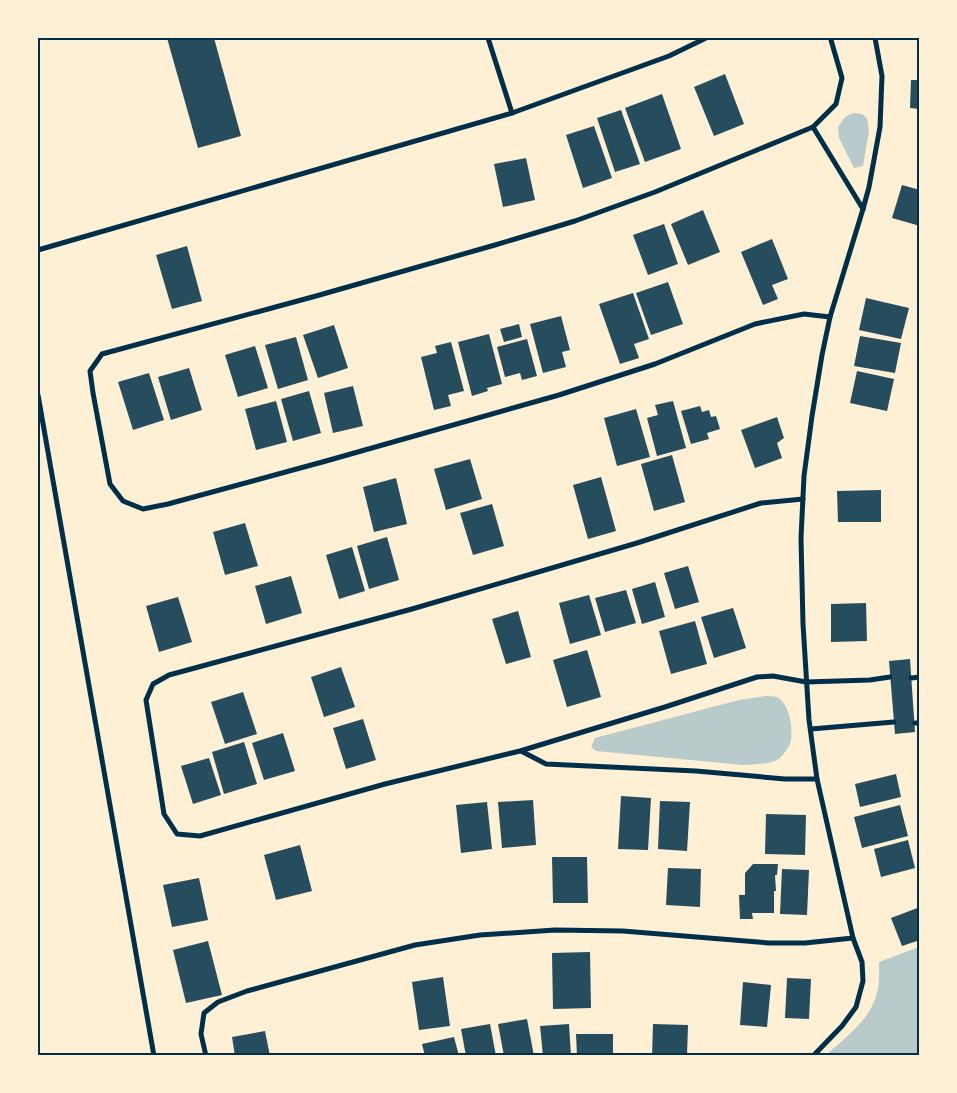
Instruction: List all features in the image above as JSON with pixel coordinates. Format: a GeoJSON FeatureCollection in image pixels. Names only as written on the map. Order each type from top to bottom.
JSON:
{"type":"FeatureCollection","features":[{"type":"Feature","properties":{"kind":"street"},"geometry":{"type":"LineString","coordinates":[[488,38],[512,114]]}},
{"type":"Feature","properties":{"kind":"street"},"geometry":{"type":"LineString","coordinates":[[38,250],[512,114],[669,56],[706,38]]}},
{"type":"Feature","properties":{"kind":"street"},"geometry":{"type":"LineString","coordinates":[[830,316],[804,314],[755,324],[655,364],[559,395],[326,461],[168,504],[142,509],[123,501],[110,484],[90,371],[102,354],[316,296],[574,221],[655,192],[813,127],[836,104],[842,78],[832,38]]}},
{"type":"Feature","properties":{"kind":"street"},"geometry":{"type":"LineString","coordinates":[[812,1056],[842,1026],[856,1007],[863,981],[862,962],[852,938],[818,779],[811,729],[806,682],[801,538],[804,476],[822,355],[830,316],[869,187],[880,127],[882,76],[875,38]]}},
{"type":"Feature","properties":{"kind":"street"},"geometry":{"type":"LineString","coordinates":[[813,127],[863,210]]}},
{"type":"Feature","properties":{"kind":"street"},"geometry":{"type":"LineString","coordinates":[[38,395],[154,1056]]}},
{"type":"Feature","properties":{"kind":"street"},"geometry":{"type":"LineString","coordinates":[[803,499],[761,503],[638,543],[412,609],[169,675],[153,684],[146,700],[164,814],[177,834],[200,836],[385,784],[520,751],[757,677],[774,676],[806,682],[870,680],[890,677]]}},
{"type":"Feature","properties":{"kind":"street"},"geometry":{"type":"LineString","coordinates":[[911,678],[920,677]]}},
{"type":"Feature","properties":{"kind":"street"},"geometry":{"type":"LineString","coordinates":[[811,729],[894,722]]}},
{"type":"Feature","properties":{"kind":"street"},"geometry":{"type":"LineString","coordinates":[[520,751],[546,764],[696,771],[785,779],[818,779]]}},
{"type":"Feature","properties":{"kind":"street"},"geometry":{"type":"LineString","coordinates":[[206,1056],[201,1034],[204,1013],[218,1002],[247,991],[415,945],[480,935],[555,930],[623,931],[769,943],[805,943],[852,938]]}},
{"type":"Feature","properties":{"kind":"shaded area"},"geometry":{"type":"Polygon","coordinates":[[[853,113],[862,114],[867,118],[869,131],[863,166],[854,168],[839,138],[838,127],[845,117],[853,113]]]}},
{"type":"Feature","properties":{"kind":"shaded area"},"geometry":{"type":"Polygon","coordinates":[[[765,696],[777,697],[781,700],[790,718],[790,744],[778,760],[763,764],[743,765],[596,751],[591,747],[595,738],[739,700],[765,696]]]}},
{"type":"Feature","properties":{"kind":"shaded area"},"geometry":{"type":"Polygon","coordinates":[[[919,947],[919,1055],[826,1055],[849,1035],[869,1011],[878,989],[879,962],[919,947]]]}},
{"type":"Feature","properties":{"kind":"building"},"geometry":{"type":"Polygon","coordinates":[[[167,38],[214,38],[241,136],[198,148],[167,38]]]}},
{"type":"Feature","properties":{"kind":"building"},"geometry":{"type":"Polygon","coordinates":[[[918,40],[920,40],[920,72],[917,72],[918,40]]]}},
{"type":"Feature","properties":{"kind":"building"},"geometry":{"type":"Polygon","coordinates":[[[725,74],[744,124],[714,136],[694,87],[725,74]]]}},
{"type":"Feature","properties":{"kind":"building"},"geometry":{"type":"Polygon","coordinates":[[[911,80],[920,80],[920,109],[910,108],[911,80]]]}},
{"type":"Feature","properties":{"kind":"building"},"geometry":{"type":"Polygon","coordinates":[[[662,94],[681,149],[645,162],[625,108],[662,94]]]}},
{"type":"Feature","properties":{"kind":"building"},"geometry":{"type":"Polygon","coordinates":[[[621,110],[640,164],[615,172],[597,118],[621,110]]]}},
{"type":"Feature","properties":{"kind":"building"},"geometry":{"type":"Polygon","coordinates":[[[594,126],[612,178],[583,188],[566,135],[594,126]]]}},
{"type":"Feature","properties":{"kind":"building"},"geometry":{"type":"Polygon","coordinates":[[[526,158],[535,200],[503,207],[494,164],[526,158]]]}},
{"type":"Feature","properties":{"kind":"building"},"geometry":{"type":"Polygon","coordinates":[[[902,185],[920,190],[920,226],[892,218],[902,185]]]}},
{"type":"Feature","properties":{"kind":"building"},"geometry":{"type":"Polygon","coordinates":[[[703,210],[720,252],[688,265],[671,224],[703,210]]]}},
{"type":"Feature","properties":{"kind":"building"},"geometry":{"type":"Polygon","coordinates":[[[664,224],[678,264],[648,275],[633,235],[664,224]]]}},
{"type":"Feature","properties":{"kind":"building"},"geometry":{"type":"Polygon","coordinates":[[[772,239],[788,279],[772,285],[778,299],[763,305],[741,252],[772,239]]]}},
{"type":"Feature","properties":{"kind":"building"},"geometry":{"type":"Polygon","coordinates":[[[187,246],[202,301],[172,309],[156,255],[187,246]]]}},
{"type":"Feature","properties":{"kind":"building"},"geometry":{"type":"Polygon","coordinates":[[[668,282],[683,324],[651,335],[636,293],[668,282]]]}},
{"type":"Feature","properties":{"kind":"building"},"geometry":{"type":"Polygon","coordinates":[[[633,293],[649,339],[634,344],[639,358],[620,364],[599,304],[633,293]]]}},
{"type":"Feature","properties":{"kind":"building"},"geometry":{"type":"Polygon","coordinates":[[[866,298],[909,308],[901,339],[859,330],[866,298]]]}},
{"type":"Feature","properties":{"kind":"building"},"geometry":{"type":"Polygon","coordinates":[[[561,316],[570,350],[562,352],[566,367],[543,373],[530,324],[561,316]]]}},
{"type":"Feature","properties":{"kind":"building"},"geometry":{"type":"Polygon","coordinates":[[[519,324],[522,337],[504,342],[500,329],[519,324]]]}},
{"type":"Feature","properties":{"kind":"building"},"geometry":{"type":"Polygon","coordinates":[[[334,325],[348,368],[318,378],[303,335],[334,325]]]}},
{"type":"Feature","properties":{"kind":"building"},"geometry":{"type":"Polygon","coordinates":[[[489,334],[502,384],[487,388],[488,391],[472,396],[458,342],[489,334]]]}},
{"type":"Feature","properties":{"kind":"building"},"geometry":{"type":"Polygon","coordinates":[[[860,336],[901,343],[895,373],[854,366],[860,336]]]}},
{"type":"Feature","properties":{"kind":"building"},"geometry":{"type":"Polygon","coordinates":[[[296,337],[308,380],[278,389],[265,345],[296,337]]]}},
{"type":"Feature","properties":{"kind":"building"},"geometry":{"type":"Polygon","coordinates":[[[527,339],[537,376],[522,380],[520,373],[505,377],[497,347],[527,339]]]}},
{"type":"Feature","properties":{"kind":"building"},"geometry":{"type":"Polygon","coordinates":[[[451,342],[464,391],[448,395],[451,406],[434,410],[421,357],[437,353],[435,346],[451,342]]]}},
{"type":"Feature","properties":{"kind":"building"},"geometry":{"type":"Polygon","coordinates":[[[255,346],[268,388],[238,397],[225,355],[255,346]]]}},
{"type":"Feature","properties":{"kind":"building"},"geometry":{"type":"Polygon","coordinates":[[[189,368],[202,410],[171,420],[158,377],[189,368]]]}},
{"type":"Feature","properties":{"kind":"building"},"geometry":{"type":"Polygon","coordinates":[[[857,371],[894,379],[887,411],[850,403],[857,371]]]}},
{"type":"Feature","properties":{"kind":"building"},"geometry":{"type":"Polygon","coordinates":[[[149,373],[164,420],[133,430],[118,382],[149,373]]]}},
{"type":"Feature","properties":{"kind":"building"},"geometry":{"type":"Polygon","coordinates":[[[353,386],[363,426],[333,433],[324,393],[353,386]]]}},
{"type":"Feature","properties":{"kind":"building"},"geometry":{"type":"Polygon","coordinates":[[[309,391],[321,433],[293,441],[281,399],[309,391]]]}},
{"type":"Feature","properties":{"kind":"building"},"geometry":{"type":"Polygon","coordinates":[[[276,401],[287,442],[256,450],[245,409],[276,401]]]}},
{"type":"Feature","properties":{"kind":"building"},"geometry":{"type":"Polygon","coordinates":[[[673,401],[686,448],[657,456],[647,418],[658,415],[655,405],[673,401]]]}},
{"type":"Feature","properties":{"kind":"building"},"geometry":{"type":"Polygon","coordinates":[[[700,406],[702,412],[709,410],[711,417],[716,416],[720,429],[707,433],[709,439],[691,444],[681,411],[700,406]]]}},
{"type":"Feature","properties":{"kind":"building"},"geometry":{"type":"Polygon","coordinates":[[[636,409],[650,457],[617,466],[604,418],[636,409]]]}},
{"type":"Feature","properties":{"kind":"building"},"geometry":{"type":"Polygon","coordinates":[[[777,417],[784,438],[777,443],[782,458],[755,468],[741,430],[777,417]]]}},
{"type":"Feature","properties":{"kind":"building"},"geometry":{"type":"Polygon","coordinates":[[[672,455],[685,502],[654,511],[641,464],[672,455]]]}},
{"type":"Feature","properties":{"kind":"building"},"geometry":{"type":"Polygon","coordinates":[[[470,459],[482,499],[446,510],[434,469],[470,459]]]}},
{"type":"Feature","properties":{"kind":"building"},"geometry":{"type":"Polygon","coordinates":[[[601,477],[616,531],[588,539],[573,485],[601,477]]]}},
{"type":"Feature","properties":{"kind":"building"},"geometry":{"type":"Polygon","coordinates":[[[396,478],[407,524],[374,532],[363,487],[396,478]]]}},
{"type":"Feature","properties":{"kind":"building"},"geometry":{"type":"Polygon","coordinates":[[[881,490],[881,522],[838,522],[837,491],[881,490]]]}},
{"type":"Feature","properties":{"kind":"building"},"geometry":{"type":"Polygon","coordinates":[[[492,504],[504,546],[473,555],[460,513],[492,504]]]}},
{"type":"Feature","properties":{"kind":"building"},"geometry":{"type":"Polygon","coordinates":[[[245,523],[258,566],[225,575],[213,532],[245,523]]]}},
{"type":"Feature","properties":{"kind":"building"},"geometry":{"type":"Polygon","coordinates":[[[387,537],[399,580],[369,589],[357,546],[387,537]]]}},
{"type":"Feature","properties":{"kind":"building"},"geometry":{"type":"Polygon","coordinates":[[[352,547],[365,591],[339,599],[326,555],[352,547]]]}},
{"type":"Feature","properties":{"kind":"building"},"geometry":{"type":"Polygon","coordinates":[[[688,566],[699,602],[675,609],[664,573],[688,566]]]}},
{"type":"Feature","properties":{"kind":"building"},"geometry":{"type":"Polygon","coordinates":[[[291,576],[302,613],[266,624],[255,586],[291,576]]]}},
{"type":"Feature","properties":{"kind":"building"},"geometry":{"type":"Polygon","coordinates":[[[655,582],[665,617],[642,624],[632,589],[655,582]]]}},
{"type":"Feature","properties":{"kind":"building"},"geometry":{"type":"Polygon","coordinates":[[[626,590],[636,623],[605,632],[595,598],[626,590]]]}},
{"type":"Feature","properties":{"kind":"building"},"geometry":{"type":"Polygon","coordinates":[[[589,595],[601,635],[570,644],[559,603],[589,595]]]}},
{"type":"Feature","properties":{"kind":"building"},"geometry":{"type":"Polygon","coordinates":[[[178,597],[192,642],[159,652],[146,606],[178,597]]]}},
{"type":"Feature","properties":{"kind":"building"},"geometry":{"type":"Polygon","coordinates":[[[866,603],[867,641],[831,642],[831,604],[866,603]]]}},
{"type":"Feature","properties":{"kind":"building"},"geometry":{"type":"Polygon","coordinates":[[[733,608],[746,648],[714,658],[701,617],[733,608]]]}},
{"type":"Feature","properties":{"kind":"building"},"geometry":{"type":"Polygon","coordinates":[[[518,611],[531,657],[506,664],[492,619],[518,611]]]}},
{"type":"Feature","properties":{"kind":"building"},"geometry":{"type":"Polygon","coordinates":[[[695,621],[707,664],[671,674],[659,631],[695,621]]]}},
{"type":"Feature","properties":{"kind":"building"},"geometry":{"type":"Polygon","coordinates":[[[587,650],[601,697],[567,707],[553,660],[587,650]]]}},
{"type":"Feature","properties":{"kind":"building"},"geometry":{"type":"Polygon","coordinates":[[[910,659],[915,732],[895,734],[889,661],[910,659]]]}},
{"type":"Feature","properties":{"kind":"building"},"geometry":{"type":"Polygon","coordinates":[[[341,667],[355,707],[324,717],[311,677],[341,667]]]}},
{"type":"Feature","properties":{"kind":"building"},"geometry":{"type":"Polygon","coordinates":[[[243,692],[257,734],[225,744],[211,702],[243,692]]]}},
{"type":"Feature","properties":{"kind":"building"},"geometry":{"type":"Polygon","coordinates":[[[363,719],[376,760],[346,769],[333,728],[363,719]]]}},
{"type":"Feature","properties":{"kind":"building"},"geometry":{"type":"Polygon","coordinates":[[[283,733],[295,771],[264,780],[252,743],[283,733]]]}},
{"type":"Feature","properties":{"kind":"building"},"geometry":{"type":"Polygon","coordinates":[[[244,742],[257,784],[224,794],[212,752],[244,742]]]}},
{"type":"Feature","properties":{"kind":"building"},"geometry":{"type":"Polygon","coordinates":[[[209,758],[221,795],[193,804],[181,766],[209,758]]]}},
{"type":"Feature","properties":{"kind":"building"},"geometry":{"type":"Polygon","coordinates":[[[896,774],[901,797],[860,807],[855,784],[896,774]]]}},
{"type":"Feature","properties":{"kind":"building"},"geometry":{"type":"Polygon","coordinates":[[[621,796],[651,798],[648,850],[618,849],[621,796]]]}},
{"type":"Feature","properties":{"kind":"building"},"geometry":{"type":"Polygon","coordinates":[[[533,800],[536,845],[502,848],[498,802],[533,800]]]}},
{"type":"Feature","properties":{"kind":"building"},"geometry":{"type":"Polygon","coordinates":[[[660,801],[690,802],[687,851],[658,849],[660,801]]]}},
{"type":"Feature","properties":{"kind":"building"},"geometry":{"type":"Polygon","coordinates":[[[487,802],[492,849],[461,853],[456,805],[487,802]]]}},
{"type":"Feature","properties":{"kind":"building"},"geometry":{"type":"Polygon","coordinates":[[[900,805],[908,836],[862,848],[854,817],[900,805]]]}},
{"type":"Feature","properties":{"kind":"building"},"geometry":{"type":"Polygon","coordinates":[[[766,814],[806,815],[805,855],[765,854],[766,814]]]}},
{"type":"Feature","properties":{"kind":"building"},"geometry":{"type":"Polygon","coordinates":[[[908,840],[915,868],[881,877],[874,849],[908,840]]]}},
{"type":"Feature","properties":{"kind":"building"},"geometry":{"type":"Polygon","coordinates":[[[300,845],[312,891],[276,900],[264,855],[300,845]]]}},
{"type":"Feature","properties":{"kind":"building"},"geometry":{"type":"Polygon","coordinates":[[[552,857],[587,857],[588,903],[553,903],[552,857]]]}},
{"type":"Feature","properties":{"kind":"building"},"geometry":{"type":"Polygon","coordinates":[[[753,864],[778,864],[777,875],[775,875],[774,913],[752,913],[753,919],[740,919],[739,895],[745,895],[745,873],[753,864]]]}},
{"type":"Feature","properties":{"kind":"building"},"geometry":{"type":"Polygon","coordinates":[[[668,868],[701,869],[700,907],[666,905],[668,868]]]}},
{"type":"Feature","properties":{"kind":"building"},"geometry":{"type":"Polygon","coordinates":[[[782,869],[809,870],[807,915],[780,914],[782,869]]]}},
{"type":"Feature","properties":{"kind":"building"},"geometry":{"type":"Polygon","coordinates":[[[199,878],[208,920],[172,927],[163,885],[199,878]]]}},
{"type":"Feature","properties":{"kind":"building"},"geometry":{"type":"Polygon","coordinates":[[[920,907],[920,940],[902,946],[891,918],[920,907]]]}},
{"type":"Feature","properties":{"kind":"building"},"geometry":{"type":"Polygon","coordinates":[[[208,941],[222,995],[186,1003],[173,950],[208,941]]]}},
{"type":"Feature","properties":{"kind":"building"},"geometry":{"type":"Polygon","coordinates":[[[590,952],[591,1008],[553,1009],[552,953],[590,952]]]}},
{"type":"Feature","properties":{"kind":"building"},"geometry":{"type":"Polygon","coordinates":[[[443,977],[450,1026],[419,1030],[412,982],[443,977]]]}},
{"type":"Feature","properties":{"kind":"building"},"geometry":{"type":"Polygon","coordinates":[[[787,978],[811,979],[809,1019],[785,1018],[787,978]]]}},
{"type":"Feature","properties":{"kind":"building"},"geometry":{"type":"Polygon","coordinates":[[[743,982],[771,985],[767,1027],[740,1025],[743,982]]]}},
{"type":"Feature","properties":{"kind":"building"},"geometry":{"type":"Polygon","coordinates":[[[527,1019],[534,1056],[504,1056],[498,1024],[527,1019]]]}},
{"type":"Feature","properties":{"kind":"building"},"geometry":{"type":"Polygon","coordinates":[[[490,1024],[496,1056],[466,1056],[461,1029],[490,1024]]]}},
{"type":"Feature","properties":{"kind":"building"},"geometry":{"type":"Polygon","coordinates":[[[569,1024],[571,1056],[543,1056],[540,1026],[569,1024]]]}},
{"type":"Feature","properties":{"kind":"building"},"geometry":{"type":"Polygon","coordinates":[[[653,1024],[688,1025],[687,1056],[652,1056],[653,1024]]]}},
{"type":"Feature","properties":{"kind":"building"},"geometry":{"type":"Polygon","coordinates":[[[265,1031],[270,1056],[235,1056],[232,1037],[265,1031]]]}},
{"type":"Feature","properties":{"kind":"building"},"geometry":{"type":"Polygon","coordinates":[[[576,1034],[613,1034],[613,1056],[577,1056],[576,1034]]]}},
{"type":"Feature","properties":{"kind":"building"},"geometry":{"type":"Polygon","coordinates":[[[454,1037],[459,1056],[425,1056],[422,1044],[454,1037]]]}}]}
